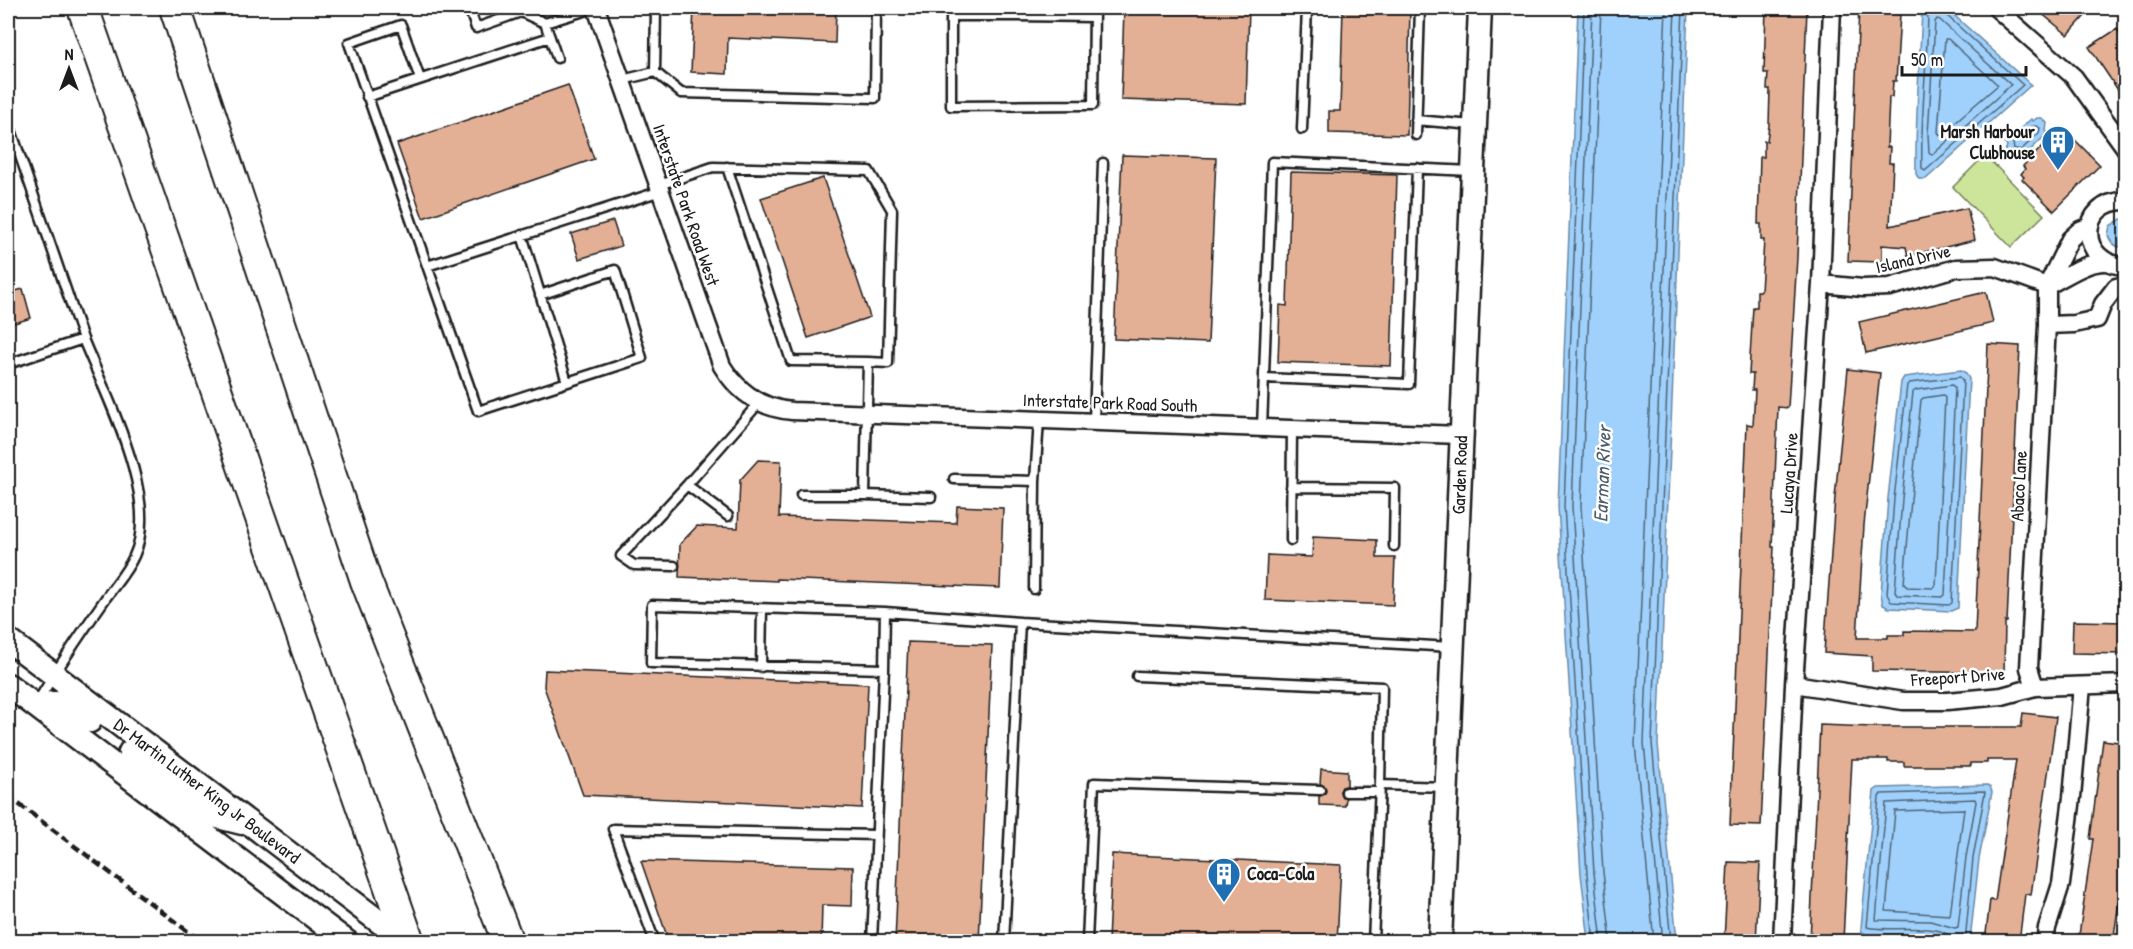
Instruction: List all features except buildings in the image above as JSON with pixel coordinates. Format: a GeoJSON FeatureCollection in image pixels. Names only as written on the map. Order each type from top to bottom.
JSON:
{"type":"FeatureCollection","features":[{"type":"Feature","properties":{"kind":"highway"},"geometry":{"type":"LineString","coordinates":[[83,8],[408,942]]}},
{"type":"Feature","properties":{"kind":"highway"},"geometry":{"type":"LineString","coordinates":[[175,8],[366,581],[508,940]]}},
{"type":"Feature","properties":{"kind":"main road","name":"Garden Road"},"geometry":{"type":"LineString","coordinates":[[1440,942],[1480,8]]}},
{"type":"Feature","properties":{"kind":"main road","name":"Dr Martin Luther King Jr Boulevard"},"geometry":{"type":"LineString","coordinates":[[8,640],[408,942]]}},
{"type":"Feature","properties":{"kind":"main road","name":"Dr Martin Luther King Jr Boulevard"},"geometry":{"type":"LineString","coordinates":[[8,685],[347,942]]}},
{"type":"Feature","properties":{"kind":"main road"},"geometry":{"type":"LineString","coordinates":[[36,706],[52,702],[67,703],[210,815],[252,825]]}},
{"type":"Feature","properties":{"kind":"street","name":"Interstate Park Road West"},"geometry":{"type":"LineString","coordinates":[[595,8],[722,366],[737,387],[759,403]]}},
{"type":"Feature","properties":{"kind":"street","name":"Lucaya Drive"},"geometry":{"type":"LineString","coordinates":[[1782,942],[1794,684],[1821,284],[1832,8]]}},
{"type":"Feature","properties":{"kind":"street"},"geometry":{"type":"LineString","coordinates":[[1996,8],[2074,77],[2126,149]]}},
{"type":"Feature","properties":{"kind":"street","name":"Abaco Lane"},"geometry":{"type":"LineString","coordinates":[[2035,687],[2029,668],[2047,325],[2047,286],[2070,239],[2080,230],[2090,226],[2100,209],[2123,198]]}},
{"type":"Feature","properties":{"kind":"street"},"geometry":{"type":"LineString","coordinates":[[2090,226],[2091,246],[2097,255],[2105,262],[2115,266],[2126,266]]}},
{"type":"Feature","properties":{"kind":"street"},"geometry":{"type":"LineString","coordinates":[[2047,286],[2081,268],[2105,262]]}},
{"type":"Feature","properties":{"kind":"street","name":"Island Drive"},"geometry":{"type":"LineString","coordinates":[[1821,284],[1863,288],[1890,287],[1956,268],[1995,267],[2047,286]]}},
{"type":"Feature","properties":{"kind":"street"},"geometry":{"type":"LineString","coordinates":[[2047,325],[2074,324],[2097,319],[2103,304],[2116,288],[2126,286]]}},
{"type":"Feature","properties":{"kind":"street","name":"Interstate Park Road South"},"geometry":{"type":"LineString","coordinates":[[759,403],[780,410],[792,411],[1461,435]]}},
{"type":"Feature","properties":{"kind":"street","name":"Freeport Drive"},"geometry":{"type":"LineString","coordinates":[[1794,684],[1903,701],[1947,701],[2002,696],[2035,687],[2126,684]]}},
{"type":"Feature","properties":{"kind":"street"},"geometry":{"type":"LineString","coordinates":[[2045,942],[2061,884],[2082,686]]}},
{"type":"Feature","properties":{"kind":"lane"},"geometry":{"type":"LineString","coordinates":[[469,8],[476,28],[521,12],[545,23],[595,8]]}},
{"type":"Feature","properties":{"kind":"lane"},"geometry":{"type":"LineString","coordinates":[[655,72],[656,8]]}},
{"type":"Feature","properties":{"kind":"lane"},"geometry":{"type":"LineString","coordinates":[[655,72],[681,93],[875,98],[876,8]]}},
{"type":"Feature","properties":{"kind":"lane"},"geometry":{"type":"LineString","coordinates":[[1094,8],[1094,17],[1093,105],[951,106],[951,16],[1017,12],[1094,17]]}},
{"type":"Feature","properties":{"kind":"lane"},"geometry":{"type":"LineString","coordinates":[[1302,129],[1307,8]]}},
{"type":"Feature","properties":{"kind":"lane"},"geometry":{"type":"LineString","coordinates":[[1416,135],[1420,8]]}},
{"type":"Feature","properties":{"kind":"lane"},"geometry":{"type":"LineString","coordinates":[[545,23],[557,58]]}},
{"type":"Feature","properties":{"kind":"lane"},"geometry":{"type":"LineString","coordinates":[[420,79],[401,25],[349,43],[478,411],[642,358],[615,270],[540,295]]}},
{"type":"Feature","properties":{"kind":"lane"},"geometry":{"type":"LineString","coordinates":[[368,97],[550,37]]}},
{"type":"Feature","properties":{"kind":"lane"},"geometry":{"type":"LineString","coordinates":[[622,80],[655,72]]}},
{"type":"Feature","properties":{"kind":"lane"},"geometry":{"type":"LineString","coordinates":[[1416,120],[1475,126]]}},
{"type":"Feature","properties":{"kind":"lane"},"geometry":{"type":"LineString","coordinates":[[8,121],[83,339],[134,464],[141,529],[134,556],[53,675],[36,706]]}},
{"type":"Feature","properties":{"kind":"lane"},"geometry":{"type":"LineString","coordinates":[[1262,428],[1272,162],[1473,171]]}},
{"type":"Feature","properties":{"kind":"lane"},"geometry":{"type":"LineString","coordinates":[[1094,422],[1103,163]]}},
{"type":"Feature","properties":{"kind":"lane"},"geometry":{"type":"LineString","coordinates":[[427,266],[522,236],[713,167],[726,167],[869,171],[891,210],[888,363],[791,361],[726,167]]}},
{"type":"Feature","properties":{"kind":"lane"},"geometry":{"type":"LineString","coordinates":[[1264,378],[1408,384],[1416,168]]}},
{"type":"Feature","properties":{"kind":"lane"},"geometry":{"type":"LineString","coordinates":[[522,236],[567,382]]}},
{"type":"Feature","properties":{"kind":"lane"},"geometry":{"type":"LineString","coordinates":[[8,364],[83,339]]}},
{"type":"Feature","properties":{"kind":"lane"},"geometry":{"type":"LineString","coordinates":[[865,495],[868,362]]}},
{"type":"Feature","properties":{"kind":"lane"},"geometry":{"type":"LineString","coordinates":[[674,566],[634,565],[621,556],[759,403]]}},
{"type":"Feature","properties":{"kind":"lane"},"geometry":{"type":"LineString","coordinates":[[1034,589],[1035,481],[1039,420]]}},
{"type":"Feature","properties":{"kind":"lane"},"geometry":{"type":"LineString","coordinates":[[1291,540],[1292,429]]}},
{"type":"Feature","properties":{"kind":"lane"},"geometry":{"type":"LineString","coordinates":[[954,479],[1035,481]]}},
{"type":"Feature","properties":{"kind":"lane"},"geometry":{"type":"LineString","coordinates":[[687,485],[728,516]]}},
{"type":"Feature","properties":{"kind":"lane"},"geometry":{"type":"LineString","coordinates":[[1291,487],[1395,488],[1394,546]]}},
{"type":"Feature","properties":{"kind":"lane"},"geometry":{"type":"LineString","coordinates":[[801,495],[930,497]]}},
{"type":"Feature","properties":{"kind":"lane"},"geometry":{"type":"LineString","coordinates":[[884,669],[651,663],[652,605],[885,612],[1452,647]]}},
{"type":"Feature","properties":{"kind":"lane"},"geometry":{"type":"LineString","coordinates":[[761,667],[762,609]]}},
{"type":"Feature","properties":{"kind":"lane"},"geometry":{"type":"LineString","coordinates":[[873,942],[885,612]]}},
{"type":"Feature","properties":{"kind":"lane"},"geometry":{"type":"LineString","coordinates":[[1004,942],[1020,622]]}},
{"type":"Feature","properties":{"kind":"lane"},"geometry":{"type":"LineString","coordinates":[[1137,676],[1382,687],[1373,942]]}},
{"type":"Feature","properties":{"kind":"lane"},"geometry":{"type":"LineString","coordinates":[[1087,942],[1094,783],[1320,790]]}},
{"type":"Feature","properties":{"kind":"lane"},"geometry":{"type":"LineString","coordinates":[[1346,792],[1380,788],[1446,787]]}},
{"type":"Feature","properties":{"kind":"lane"},"geometry":{"type":"LineString","coordinates":[[655,942],[613,829],[876,835]]}},
{"type":"Feature","properties":{"kind":"path"},"geometry":{"type":"LineString","coordinates":[[2117,8],[2126,19]]}},
{"type":"Feature","properties":{"kind":"green space"},"geometry":{"type":"Polygon","coordinates":[[[1985,155],[2044,215],[2011,247],[1953,187],[1985,155]]]}},
{"type":"Feature","properties":{"kind":"water","name":"Earman River"},"geometry":{"type":"Polygon","coordinates":[[[1578,8],[1688,8],[1658,744],[1677,941],[1589,941],[1581,874],[1558,506],[1578,8]]]}},
{"type":"Feature","properties":{"kind":"water"},"geometry":{"type":"Polygon","coordinates":[[[1922,8],[1946,8],[2031,85],[1926,179],[1919,179],[1916,174],[1922,8]]]}},
{"type":"Feature","properties":{"kind":"water"},"geometry":{"type":"Polygon","coordinates":[[[2042,118],[2047,123],[2048,133],[2021,159],[2018,156],[2014,159],[2006,156],[2007,146],[2004,143],[2031,119],[2033,121],[2042,118]]]}},
{"type":"Feature","properties":{"kind":"water"},"geometry":{"type":"Polygon","coordinates":[[[2121,219],[2126,220],[2125,247],[2115,245],[2108,235],[2110,226],[2121,219]]]}},
{"type":"Feature","properties":{"kind":"water"},"geometry":{"type":"Polygon","coordinates":[[[1961,370],[1969,379],[1958,608],[1951,611],[1889,608],[1883,605],[1881,594],[1888,498],[1901,382],[1904,377],[1961,370]]]}},
{"type":"Feature","properties":{"kind":"water"},"geometry":{"type":"Polygon","coordinates":[[[1990,786],[1992,792],[1979,859],[1970,941],[1956,941],[1929,935],[1866,934],[1862,932],[1874,791],[1878,788],[1990,786]]]}},
{"type":"Feature","properties":{"kind":"railway"},"geometry":{"type":"LineString","coordinates":[[8,796],[202,942]]}},
{"type":"Feature","properties":{"kind":"place","name":"Marsh Harbour Clubhouse"},"geometry":{"type":"Point","coordinates":[2058,171]}},
{"type":"Feature","properties":{"kind":"place","name":"Coca-Cola"},"geometry":{"type":"Point","coordinates":[1224,903]}}]}
